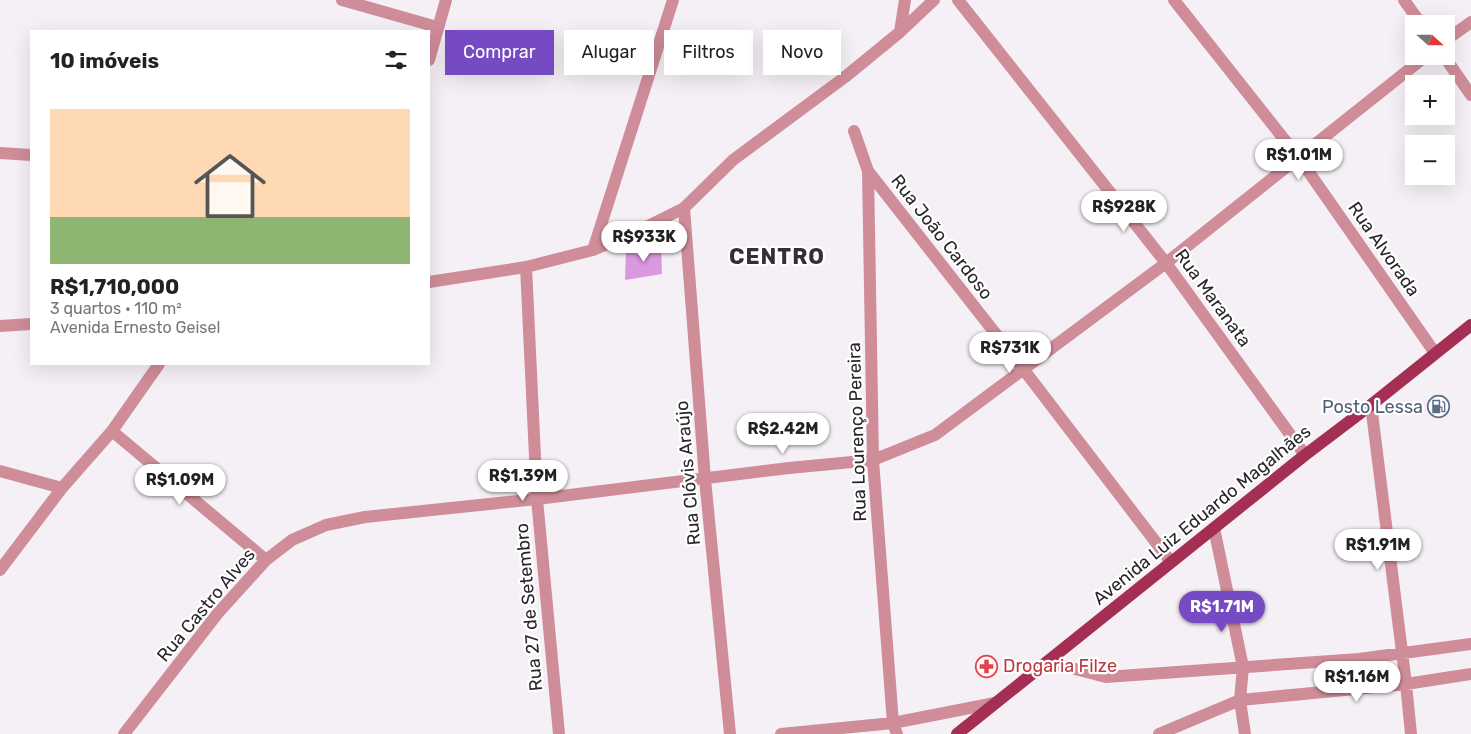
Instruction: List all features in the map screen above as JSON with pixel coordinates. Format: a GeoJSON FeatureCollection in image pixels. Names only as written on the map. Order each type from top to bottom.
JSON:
{"type":"FeatureCollection","features":[{"type":"Feature","properties":{"kind":"main road","name":"Avenida Luiz Eduardo Magalhães"},"geometry":{"type":"LineString","coordinates":[[956,734],[1048,662],[1170,562],[1471,325]]}},
{"type":"Feature","properties":{"kind":"street"},"geometry":{"type":"LineString","coordinates":[[342,0],[437,28]]}},
{"type":"Feature","properties":{"kind":"street"},"geometry":{"type":"LineString","coordinates":[[430,56],[446,0]]}},
{"type":"Feature","properties":{"kind":"street"},"geometry":{"type":"LineString","coordinates":[[593,250],[673,0]]}},
{"type":"Feature","properties":{"kind":"street"},"geometry":{"type":"LineString","coordinates":[[900,32],[905,0]]}},
{"type":"Feature","properties":{"kind":"street"},"geometry":{"type":"LineString","coordinates":[[430,282],[526,267],[593,250],[636,232],[684,208],[733,160],[845,77],[900,32],[934,0]]}},
{"type":"Feature","properties":{"kind":"street","name":"Rua Maranata"},"geometry":{"type":"LineString","coordinates":[[958,0],[1166,263],[1305,455]]}},
{"type":"Feature","properties":{"kind":"street","name":"Rua Alvorada"},"geometry":{"type":"LineString","coordinates":[[1174,0],[1299,158],[1436,354]]}},
{"type":"Feature","properties":{"kind":"street"},"geometry":{"type":"LineString","coordinates":[[1404,0],[1415,15]]}},
{"type":"Feature","properties":{"kind":"street"},"geometry":{"type":"LineString","coordinates":[[1455,34],[1471,22]]}},
{"type":"Feature","properties":{"kind":"street","name":"Rua Castro Alves"},"geometry":{"type":"LineString","coordinates":[[124,734],[218,613],[266,560],[292,540],[326,524],[365,516],[537,499],[789,468],[873,460],[935,435],[1166,263],[1415,65]]}},
{"type":"Feature","properties":{"kind":"street"},"geometry":{"type":"LineString","coordinates":[[1450,65],[1471,95]]}},
{"type":"Feature","properties":{"kind":"street","name":"Rua Lourenço Pereira"},"geometry":{"type":"LineString","coordinates":[[854,131],[868,171],[873,460],[895,728]]}},
{"type":"Feature","properties":{"kind":"street"},"geometry":{"type":"LineString","coordinates":[[0,153],[30,155]]}},
{"type":"Feature","properties":{"kind":"street","name":"Rua João Cardoso"},"geometry":{"type":"LineString","coordinates":[[868,171],[1024,370],[1170,562]]}},
{"type":"Feature","properties":{"kind":"street","name":"Rua Clóvis Araújo"},"geometry":{"type":"LineString","coordinates":[[684,208],[705,479],[730,734]]}},
{"type":"Feature","properties":{"kind":"street","name":"Rua 27 de Setembro"},"geometry":{"type":"LineString","coordinates":[[526,267],[537,499],[559,734]]}},
{"type":"Feature","properties":{"kind":"street"},"geometry":{"type":"LineString","coordinates":[[0,326],[30,324]]}},
{"type":"Feature","properties":{"kind":"street"},"geometry":{"type":"LineString","coordinates":[[0,570],[62,488],[112,431],[158,365]]}},
{"type":"Feature","properties":{"kind":"street"},"geometry":{"type":"LineString","coordinates":[[1371,405],[1411,734]]}},
{"type":"Feature","properties":{"kind":"street"},"geometry":{"type":"LineString","coordinates":[[112,431],[266,560]]}},
{"type":"Feature","properties":{"kind":"street"},"geometry":{"type":"LineString","coordinates":[[0,471],[62,488]]}},
{"type":"Feature","properties":{"kind":"street"},"geometry":{"type":"LineString","coordinates":[[1214,528],[1243,667],[1240,700],[1245,734]]}},
{"type":"Feature","properties":{"kind":"street"},"geometry":{"type":"LineString","coordinates":[[1048,662],[1106,677],[1359,659],[1471,644]]}},
{"type":"Feature","properties":{"kind":"street"},"geometry":{"type":"LineString","coordinates":[[1159,734],[1240,700],[1406,684],[1471,674]]}},
{"type":"Feature","properties":{"kind":"street"},"geometry":{"type":"LineString","coordinates":[[781,734],[895,728],[995,703]]}},
{"type":"Feature","properties":{"kind":"building"},"geometry":{"type":"Polygon","coordinates":[[[661,245],[662,274],[625,280],[626,251],[661,245]]]}},
{"type":"Feature","properties":{"kind":"place","name":"Posto Lessa"},"geometry":{"type":"Point","coordinates":[1439,407]}},
{"type":"Feature","properties":{"kind":"place","name":"Drogaria Filze"},"geometry":{"type":"Point","coordinates":[987,666]}},
{"type":"Feature","properties":{"kind":"district","name":"CENTRO"},"geometry":{"type":"Point","coordinates":[777,256]}}]}
